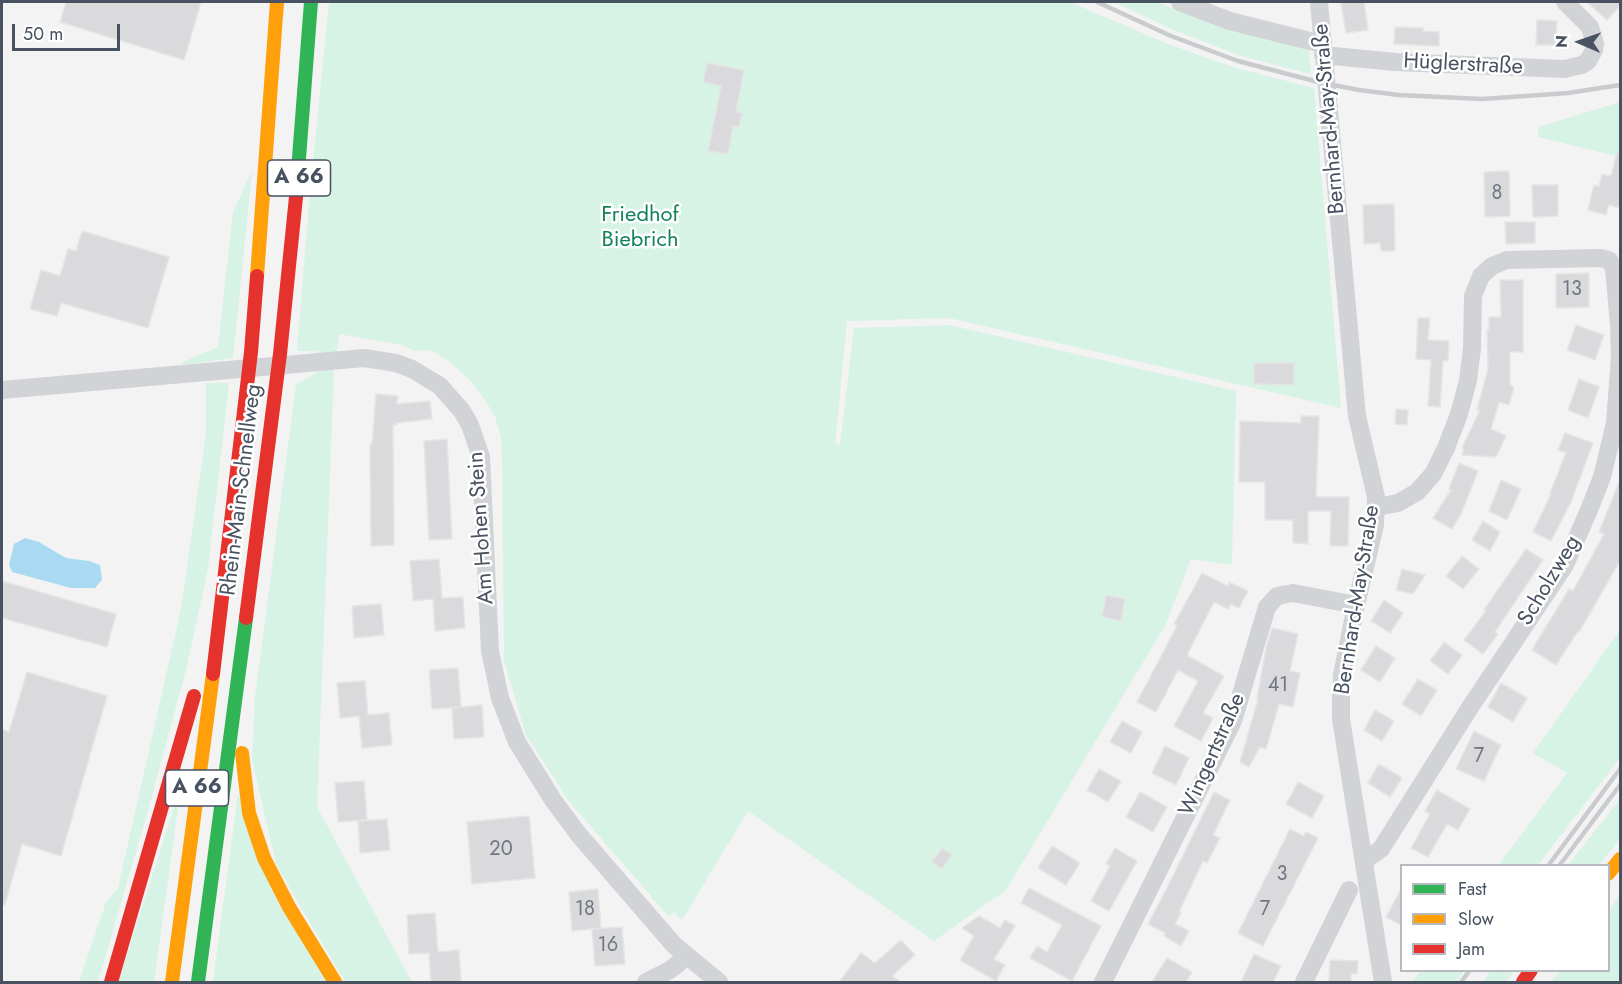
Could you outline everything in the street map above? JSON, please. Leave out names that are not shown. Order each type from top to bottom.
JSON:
[{"type":"main road","name":"Rhein-Main-Schnellweg","points":[[172,982],[223,594],[251,352],[266,177],[277,2]]},
{"type":"main road","name":"Rhein-Main-Schnellweg","points":[[198,982],[280,354],[298,181],[311,2]]},
{"type":"main road","points":[[111,982],[223,594]]},
{"type":"main road","points":[[245,630],[242,756],[249,813],[256,837],[274,879],[335,982]]},
{"type":"main road","points":[[1610,872],[1620,859]]},
{"type":"street","name":"Hüglerstraße","points":[[1180,2],[1323,53],[1395,62],[1551,70],[1582,65],[1588,61],[1594,50],[1594,37],[1590,27],[1565,2]]},
{"type":"street","name":"Bernhard-May-Straße","points":[[1319,2],[1357,416],[1370,463],[1377,507],[1342,675],[1341,719],[1383,982]]},
{"type":"street","name":"Scholzweg","points":[[1364,861],[1381,849],[1469,709],[1564,565],[1589,510],[1602,477],[1615,423],[1620,358],[1619,325],[1614,268],[1609,260],[1600,258],[1507,260],[1492,266],[1481,276],[1473,296],[1472,348],[1468,381],[1446,448],[1433,474],[1417,492],[1398,503],[1377,507]]},
{"type":"street","name":"Am Hohen Stein","points":[[2,390],[364,358],[380,359],[412,369],[440,386],[462,411],[470,425],[481,457],[490,651],[500,698],[508,721],[529,764],[559,808],[652,919],[687,957],[719,982]]},
{"type":"street","name":"Wingertstraße","points":[[1103,982],[1233,721],[1267,607],[1277,596],[1285,593],[1356,605]]},
{"type":"street","points":[[1304,982],[1349,890]]},
{"type":"street","points":[[646,982],[670,970],[687,957]]},
{"type":"green space","name":"Friedhof Biebrich","points":[[329,2],[1070,2],[1168,44],[1236,68],[1314,88],[1341,408],[949,318],[847,321],[835,444],[840,445],[854,328],[949,325],[1236,391],[1232,565],[1191,559],[1166,624],[1006,890],[934,941],[748,811],[682,920],[674,912],[669,917],[568,800],[526,735],[504,661],[502,455],[501,437],[495,417],[473,383],[451,363],[431,350],[415,351],[402,345],[339,334],[334,370],[317,807],[412,982],[345,982],[276,864],[252,759],[255,697],[296,385],[316,373],[318,351],[297,351]]},
{"type":"green space","points":[[1114,2],[1156,2],[1202,19],[1305,47],[1309,50],[1311,74],[1241,56],[1174,30]]},
{"type":"green space","points":[[1620,102],[1620,157],[1538,137],[1538,127]]},
{"type":"green space","points":[[252,171],[233,358],[182,365],[183,362],[218,347],[233,212]]},
{"type":"green space","points":[[206,383],[229,383],[208,568],[187,666],[98,982],[79,982],[106,902],[118,888],[181,609],[206,434]]},
{"type":"green space","points":[[1620,630],[1620,758],[1539,864],[1500,864],[1567,773],[1533,753]]},
{"type":"green space","points":[[181,786],[154,982],[118,982]]},
{"type":"green space","points":[[238,794],[329,982],[213,982]]},
{"type":"green space","points":[[1620,799],[1620,839],[1600,864],[1569,864]]},
{"type":"green space","points":[[1620,895],[1620,982],[1551,982],[1559,972],[1610,972],[1610,909]]},
{"type":"green space","points":[[1420,972],[1463,972],[1456,982],[1412,982]]},
{"type":"green space","points":[[1489,972],[1513,972],[1506,982],[1483,982]]},
{"type":"water","points":[[25,538],[39,542],[66,558],[100,565],[102,580],[95,588],[71,588],[12,572],[9,565],[14,544]]},
{"type":"building","points":[[66,2],[201,2],[184,60],[60,22]]},
{"type":"building","points":[[1341,2],[1364,2],[1368,30],[1346,33]]},
{"type":"building","points":[[1587,2],[1620,2],[1620,6],[1607,20]]},
{"type":"building","points":[[1537,20],[1557,21],[1555,45],[1536,45]]},
{"type":"building","points":[[1395,27],[1424,28],[1423,31],[1439,32],[1439,46],[1394,44]]},
{"type":"building","points":[[707,63],[744,70],[736,112],[742,113],[739,127],[733,126],[728,154],[708,151],[721,86],[703,82]]},
{"type":"building","points":[[1617,153],[1620,154],[1620,208],[1609,205],[1606,215],[1588,210],[1594,185],[1599,187],[1602,174],[1611,176]]},
{"type":"building","points":[[1509,171],[1510,216],[1485,217],[1484,172]]},
{"type":"building","points":[[1532,185],[1558,185],[1558,216],[1533,217]]},
{"type":"building","points":[[1394,204],[1395,251],[1381,251],[1380,243],[1364,244],[1363,205]]},
{"type":"building","points":[[1505,222],[1535,222],[1535,243],[1506,244]]},
{"type":"building","points":[[82,231],[169,257],[148,328],[61,303],[57,316],[30,309],[41,270],[60,276],[68,249],[76,251]]},
{"type":"building","points":[[1589,273],[1589,307],[1556,308],[1556,274]]},
{"type":"building","points":[[1500,280],[1523,280],[1523,352],[1510,352],[1510,385],[1514,387],[1509,405],[1499,402],[1491,429],[1506,436],[1496,457],[1462,455],[1464,449],[1462,448],[1480,410],[1477,410],[1488,369],[1489,317],[1501,317]]},
{"type":"building","points":[[1418,318],[1430,318],[1428,340],[1449,341],[1448,361],[1443,360],[1440,407],[1428,406],[1431,360],[1416,359]]},
{"type":"building","points":[[1576,325],[1604,335],[1595,360],[1567,350]]},
{"type":"building","points":[[1254,363],[1294,363],[1294,385],[1254,384]]},
{"type":"building","points":[[1579,379],[1599,387],[1588,418],[1568,410]]},
{"type":"building","points":[[376,394],[398,396],[397,404],[430,401],[432,419],[393,425],[394,545],[371,546],[370,444],[372,444]]},
{"type":"building","points":[[1396,409],[1408,410],[1407,425],[1395,424]]},
{"type":"building","points":[[1301,416],[1319,416],[1316,497],[1349,497],[1348,546],[1330,546],[1331,511],[1308,511],[1308,544],[1293,543],[1293,520],[1265,520],[1265,482],[1239,482],[1240,421],[1301,423]]},
{"type":"building","points":[[1565,433],[1593,443],[1571,502],[1551,541],[1533,532],[1551,494],[1566,453],[1558,450]]},
{"type":"building","points":[[447,439],[452,539],[429,540],[424,441]]},
{"type":"building","points":[[1459,463],[1478,471],[1461,514],[1452,529],[1433,518],[1451,490],[1449,489]]},
{"type":"building","points":[[1501,480],[1521,489],[1507,520],[1489,511]]},
{"type":"building","points":[[1620,480],[1620,561],[1579,632],[1556,665],[1532,650],[1569,589],[1573,591],[1604,534],[1599,532]]},
{"type":"building","points":[[1483,521],[1500,532],[1490,551],[1472,540]]},
{"type":"building","points":[[1526,549],[1543,560],[1495,632],[1498,634],[1483,654],[1464,640],[1486,611],[1484,610]]},
{"type":"building","points":[[1462,556],[1479,569],[1463,589],[1446,576]]},
{"type":"building","points":[[439,559],[442,598],[463,597],[465,628],[435,631],[433,599],[413,601],[410,561]]},
{"type":"building","points":[[1402,569],[1425,575],[1413,594],[1396,590]]},
{"type":"building","points":[[1202,573],[1228,586],[1229,582],[1248,591],[1239,608],[1231,604],[1228,609],[1214,602],[1188,653],[1188,656],[1224,676],[1203,713],[1213,718],[1201,741],[1174,726],[1198,681],[1178,670],[1156,712],[1137,702],[1177,626],[1174,624]]},
{"type":"building","points":[[2,581],[116,614],[107,647],[2,618]]},
{"type":"building","points":[[1106,595],[1125,599],[1121,621],[1102,617]]},
{"type":"building","points":[[1384,600],[1403,613],[1390,633],[1371,621]]},
{"type":"building","points":[[381,604],[384,635],[354,638],[352,606]]},
{"type":"building","points":[[1272,628],[1298,634],[1290,671],[1300,673],[1293,707],[1279,704],[1266,749],[1260,747],[1249,767],[1240,762],[1258,699],[1266,648]]},
{"type":"building","points":[[1444,642],[1462,655],[1448,674],[1430,661]]},
{"type":"building","points":[[1376,646],[1395,658],[1380,682],[1361,670]]},
{"type":"building","points":[[458,668],[461,707],[432,709],[429,670]]},
{"type":"building","points":[[27,672],[107,696],[61,856],[22,844],[5,905],[2,904],[2,729],[9,732]]},
{"type":"building","points":[[1418,679],[1437,690],[1421,716],[1402,704]]},
{"type":"building","points":[[365,681],[368,715],[389,713],[392,745],[362,748],[359,716],[340,718],[337,683]]},
{"type":"building","points":[[1501,683],[1527,698],[1513,722],[1488,707]]},
{"type":"building","points":[[482,705],[484,737],[454,739],[452,708]]},
{"type":"building","points":[[1375,710],[1394,721],[1382,741],[1364,730]]},
{"type":"building","points":[[1122,721],[1142,732],[1131,753],[1110,742]]},
{"type":"building","points":[[1474,731],[1501,745],[1484,781],[1456,769]]},
{"type":"building","points":[[1165,746],[1189,758],[1176,785],[1152,773]]},
{"type":"building","points":[[1379,764],[1402,778],[1390,797],[1368,783]]},
{"type":"building","points":[[1099,769],[1121,781],[1108,802],[1087,790]]},
{"type":"building","points":[[364,781],[367,820],[338,822],[335,783]]},
{"type":"building","points":[[1298,782],[1324,796],[1312,818],[1286,804]]},
{"type":"building","points":[[1437,790],[1470,809],[1458,830],[1447,824],[1428,857],[1411,848],[1430,814],[1425,811]]},
{"type":"building","points":[[1140,792],[1167,807],[1153,832],[1126,817]]},
{"type":"building","points":[[1214,792],[1230,800],[1213,835],[1220,838],[1207,863],[1203,861],[1179,912],[1181,913],[1175,924],[1189,931],[1181,946],[1164,936],[1165,933],[1148,924]]},
{"type":"building","points":[[529,816],[535,878],[472,884],[467,822]]},
{"type":"building","points":[[387,819],[390,850],[360,853],[358,821]]},
{"type":"building","points":[[1290,829],[1304,836],[1306,832],[1318,838],[1263,946],[1238,933]]},
{"type":"building","points":[[1052,846],[1080,863],[1066,885],[1038,868]]},
{"type":"building","points":[[942,848],[952,854],[942,869],[932,862]]},
{"type":"building","points":[[1115,848],[1137,861],[1109,911],[1091,901],[1110,866],[1106,864]]},
{"type":"building","points":[[1029,888],[1101,926],[1072,981],[1030,958],[1037,946],[1047,952],[1062,925],[1021,903]]},
{"type":"building","points":[[598,889],[601,928],[572,931],[569,892]]},
{"type":"building","points":[[1400,891],[1400,924],[1386,917]]},
{"type":"building","points":[[435,913],[438,952],[459,950],[461,982],[431,982],[429,953],[409,954],[407,915]]},
{"type":"building","points":[[979,916],[1000,928],[1005,920],[1015,926],[994,959],[1005,965],[996,981],[960,960],[974,936],[962,928]]},
{"type":"building","points":[[622,927],[625,964],[595,966],[592,929]]},
{"type":"building","points":[[901,940],[915,955],[892,976],[901,982],[839,982],[861,953],[875,963]]},
{"type":"building","points":[[1254,954],[1281,966],[1273,982],[1241,982]]},
{"type":"building","points":[[1167,958],[1192,972],[1186,982],[1152,982]]},
{"type":"building","points":[[1330,960],[1358,961],[1357,974],[1351,973],[1351,982],[1329,982]]},
{"type":"railway","points":[[1097,2],[1171,36],[1238,61],[1359,90],[1399,95],[1482,99],[1568,93],[1620,85]]},
{"type":"railway","points":[[1549,864],[1620,769]]},
{"type":"railway","points":[[1561,864],[1620,785]]},
{"type":"railway","points":[[1461,982],[1468,972]]},
{"type":"traffic: fast","points":[[296,197],[311,2]]},
{"type":"traffic: fast","points":[[198,982],[246,618]]},
{"type":"traffic: slow","points":[[257,276],[277,2]]},
{"type":"traffic: slow","points":[[172,982],[213,674]]},
{"type":"traffic: slow","points":[[242,753],[249,813],[264,858],[289,907],[335,982]]},
{"type":"traffic: slow","points":[[1610,872],[1620,859]]},
{"type":"traffic: jam","points":[[246,618],[280,354],[296,197]]},
{"type":"traffic: jam","points":[[213,674],[251,352],[257,276]]},
{"type":"traffic: jam","points":[[111,982],[194,696]]},
{"type":"traffic: jam","points":[[1523,982],[1530,972]]}]
